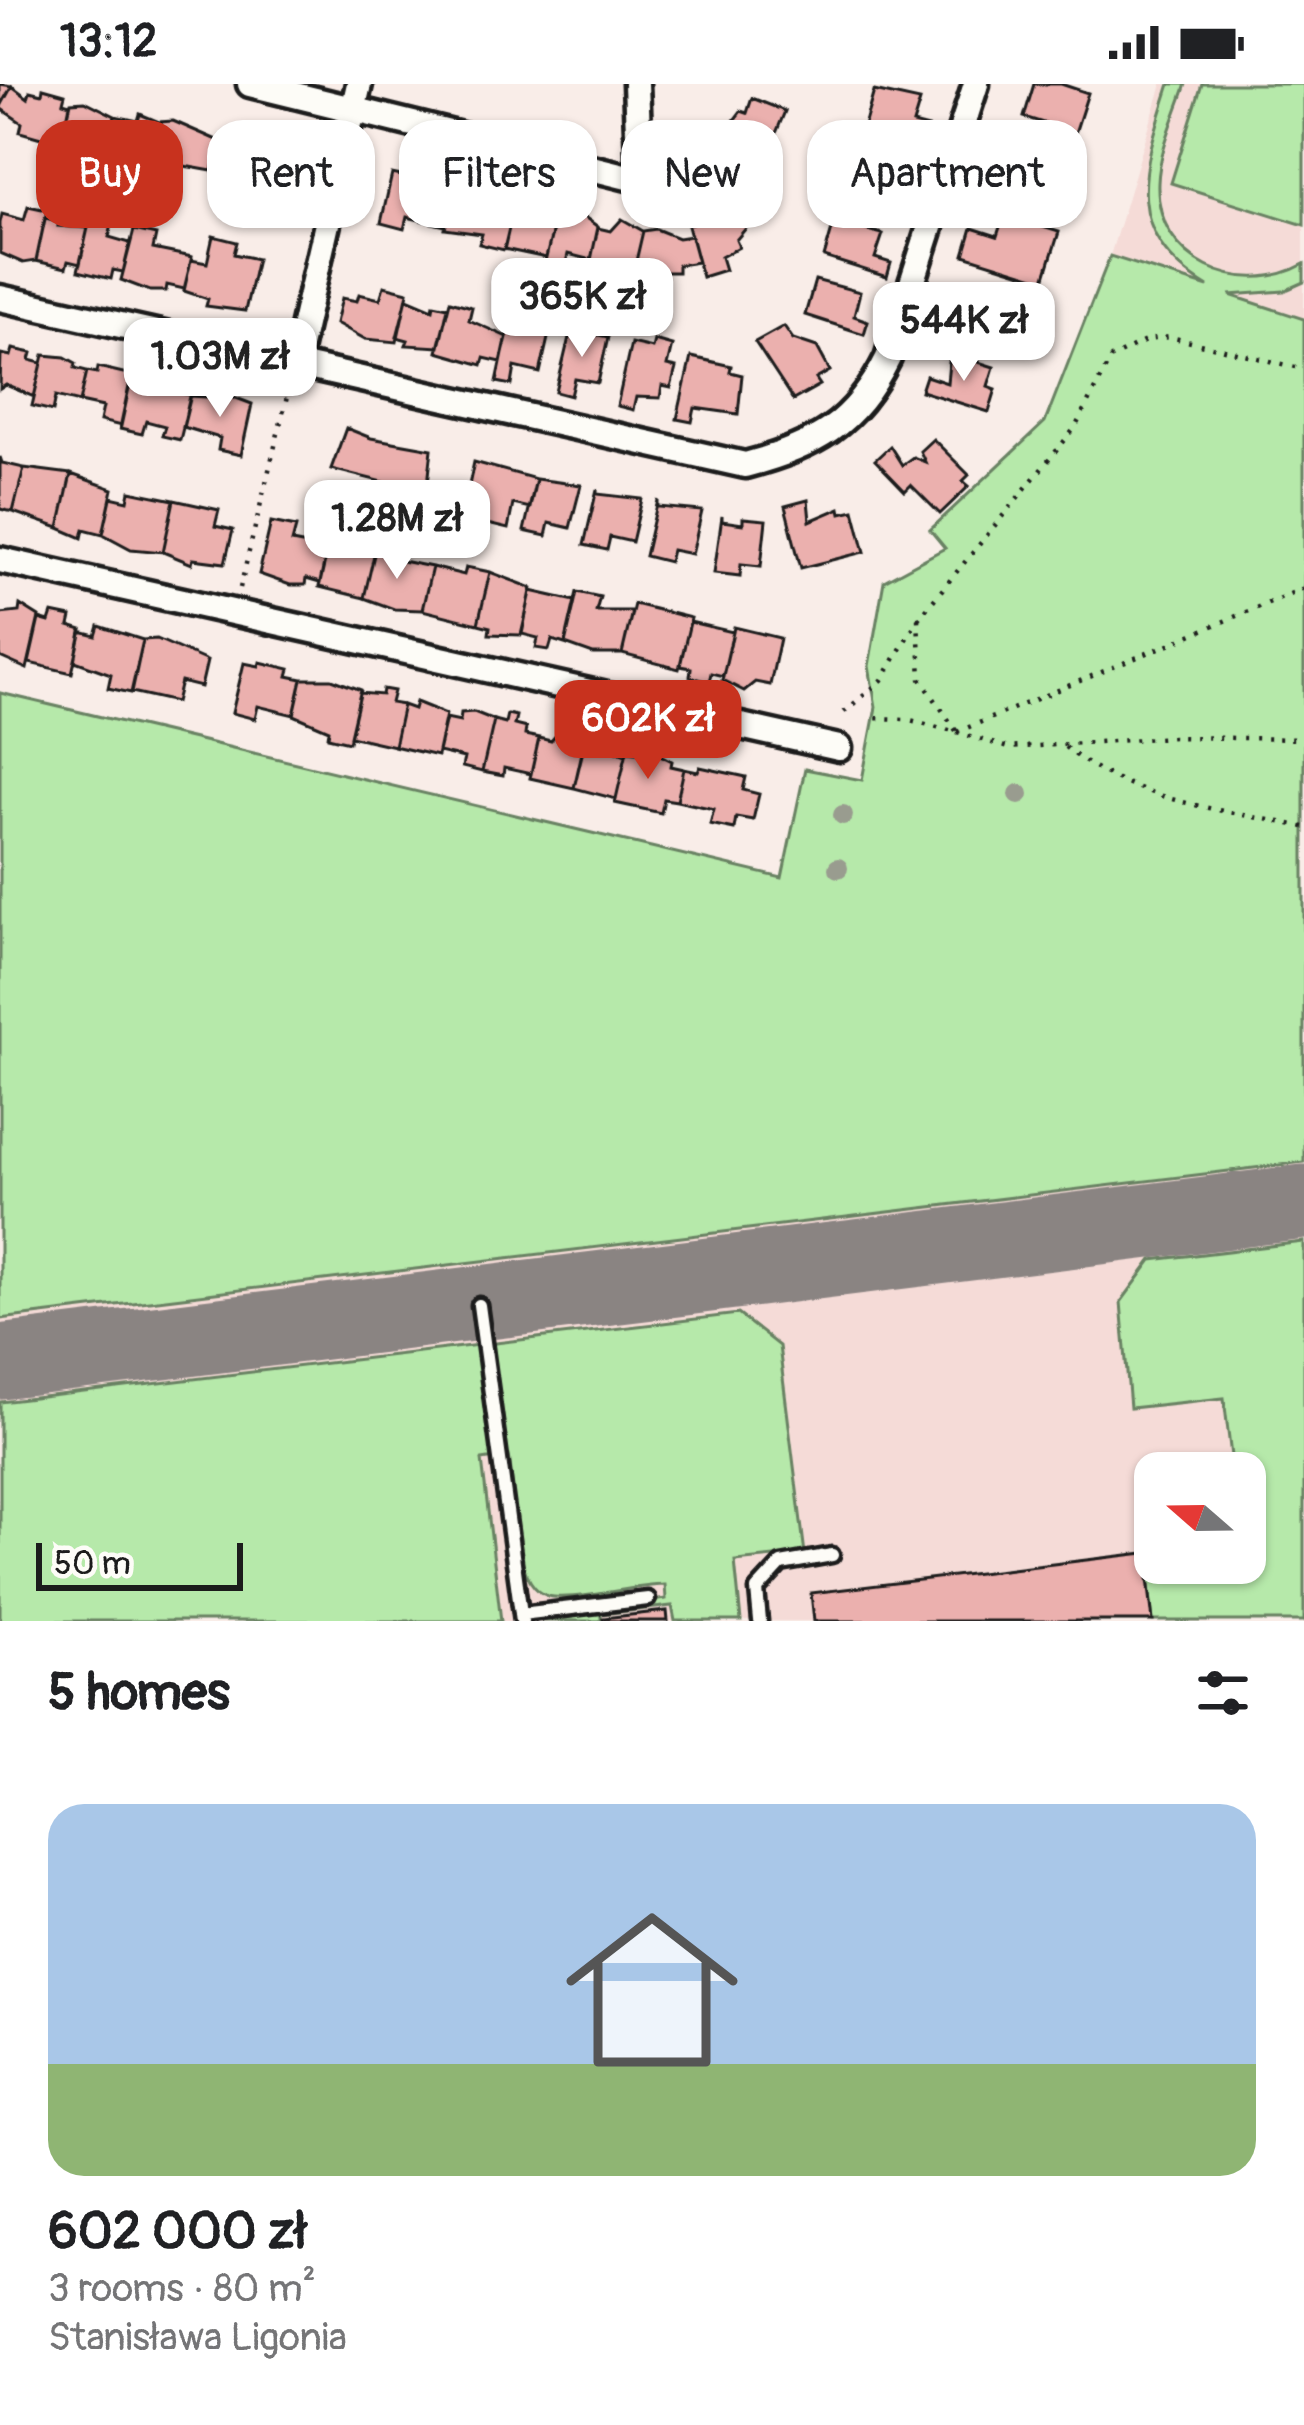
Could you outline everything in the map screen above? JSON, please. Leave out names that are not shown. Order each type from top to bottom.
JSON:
[{"type":"street","points":[[250,84],[640,180],[636,84]]},
{"type":"street","points":[[292,376],[359,84]]},
{"type":"street","points":[[0,298],[292,376],[745,465],[806,449],[868,398],[888,358],[976,84]]},
{"type":"street","points":[[0,560],[839,748]]},
{"type":"lane","points":[[478,1306],[521,1618],[648,1599]]},
{"type":"lane","points":[[760,1621],[757,1590],[781,1564],[832,1555]]},
{"type":"path","points":[[844,712],[870,695],[918,619],[1075,428],[1111,358],[1148,340],[1170,337],[1304,369]]},
{"type":"path","points":[[234,614],[292,376]]},
{"type":"path","points":[[957,732],[1304,588]]},
{"type":"path","points":[[918,619],[921,679],[957,732]]},
{"type":"path","points":[[871,718],[906,719],[1008,748],[1173,737],[1304,739]]},
{"type":"path","points":[[1065,747],[1100,775],[1134,790],[1304,827]]},
{"type":"shaded area","points":[[1162,84],[1304,84],[1304,319],[1110,256]]},
{"type":"shaded area","points":[[0,693],[781,878],[805,769],[862,781],[872,737],[1304,837],[1304,1621],[0,1621]]},
{"type":"green space","points":[[1170,84],[1186,84],[1159,171],[1161,211],[1171,234],[1187,253],[1230,275],[1280,274],[1304,264],[1304,282],[1284,291],[1230,295],[1304,319],[1304,1162],[0,1319],[0,693],[782,878],[805,769],[862,780],[876,707],[869,666],[884,581],[945,548],[930,530],[1045,422],[1110,256],[1208,287],[1180,266],[1161,244],[1150,221],[1147,171]]},
{"type":"green space","points":[[1202,84],[1304,84],[1304,225],[1171,183]]},
{"type":"green space","points":[[1304,1242],[1304,1621],[1153,1621],[1149,1584],[1266,1584],[1266,1452],[1230,1452],[1224,1398],[1130,1408],[1121,1302],[1152,1260]]},
{"type":"green space","points":[[738,1314],[779,1346],[805,1554],[735,1561],[741,1621],[675,1621],[672,1606],[601,1614],[601,1621],[542,1621],[553,1615],[666,1599],[665,1585],[568,1597],[539,1591],[521,1560],[509,1456],[482,1460],[501,1621],[0,1621],[0,1402]]},
{"type":"building","points":[[0,84],[12,86],[0,106]]},
{"type":"building","points":[[1034,84],[1061,84],[1088,93],[1079,120],[1024,117]]},
{"type":"building","points":[[12,86],[28,98],[30,91],[42,94],[43,88],[65,94],[63,102],[70,104],[67,120],[36,120],[36,137],[20,132],[22,123],[0,108]]},
{"type":"building","points":[[874,91],[920,101],[914,120],[866,120]]},
{"type":"building","points":[[752,98],[785,111],[781,120],[734,120],[741,111],[747,113]]},
{"type":"building","points":[[85,101],[115,116],[114,120],[67,120],[71,102]]},
{"type":"building","points":[[183,125],[207,136],[207,170],[183,166]]},
{"type":"building","points":[[392,174],[399,176],[399,228],[381,223]]},
{"type":"building","points":[[28,206],[36,208],[36,228],[43,228],[36,261],[23,263],[0,253],[0,223],[2,214],[24,220]]},
{"type":"building","points":[[621,220],[621,228],[643,231],[633,274],[590,264],[598,228],[611,231]]},
{"type":"building","points":[[598,227],[591,260],[568,254],[565,267],[545,262],[553,228]]},
{"type":"building","points":[[43,228],[88,228],[80,264],[68,261],[66,268],[36,261]]},
{"type":"building","points":[[88,228],[111,228],[109,237],[130,243],[123,272],[113,270],[111,279],[78,271]]},
{"type":"building","points":[[509,228],[504,250],[479,244],[482,234],[445,229]]},
{"type":"building","points":[[509,228],[553,228],[546,258],[504,249]]},
{"type":"building","points":[[689,228],[746,228],[736,240],[739,247],[721,257],[725,270],[702,277]]},
{"type":"building","points":[[832,228],[858,228],[883,234],[875,258],[891,263],[887,277],[824,257]]},
{"type":"building","points":[[972,228],[997,236],[1000,228],[1059,232],[1044,280],[964,255]]},
{"type":"building","points":[[656,229],[678,238],[691,236],[698,262],[678,265],[678,272],[657,272],[654,288],[631,283],[643,231]]},
{"type":"building","points":[[134,230],[156,235],[153,249],[192,257],[184,289],[167,285],[166,291],[150,291],[121,280]]},
{"type":"building","points":[[213,236],[237,242],[234,254],[257,259],[245,311],[206,306],[208,299],[184,291],[191,260],[207,263]]},
{"type":"building","points":[[815,280],[860,292],[854,316],[868,321],[864,334],[805,315]]},
{"type":"building","points":[[977,284],[1022,298],[1019,308],[1027,311],[1016,343],[943,320],[949,303],[974,316]]},
{"type":"building","points":[[384,286],[408,292],[397,342],[365,339],[336,323],[342,298],[357,301],[359,294],[380,299]]},
{"type":"building","points":[[407,298],[433,309],[434,304],[448,307],[439,347],[406,345],[408,340],[397,337]]},
{"type":"building","points":[[450,301],[472,307],[469,320],[507,337],[501,362],[484,358],[482,365],[437,352]]},
{"type":"building","points":[[511,316],[551,325],[540,373],[515,367],[512,385],[497,382]]},
{"type":"building","points":[[784,326],[793,339],[817,347],[830,371],[816,379],[820,385],[793,400],[755,342]]},
{"type":"building","points":[[571,329],[608,337],[598,383],[575,379],[571,396],[556,392]]},
{"type":"building","points":[[654,340],[672,345],[667,366],[676,368],[671,388],[662,386],[660,398],[636,397],[633,410],[617,406],[631,343],[652,348]]},
{"type":"building","points":[[13,349],[32,353],[30,360],[42,363],[34,397],[6,385],[0,389],[1,354],[11,356]]},
{"type":"building","points":[[950,353],[994,367],[988,386],[996,389],[989,412],[921,391],[926,376],[947,383]]},
{"type":"building","points":[[44,355],[65,357],[76,363],[75,368],[87,371],[80,402],[56,396],[53,411],[32,406]]},
{"type":"building","points":[[691,357],[731,366],[730,372],[742,375],[738,414],[695,408],[692,422],[677,419]]},
{"type":"building","points":[[98,367],[132,375],[121,426],[100,421],[103,407],[80,402],[87,371],[97,373]]},
{"type":"building","points":[[131,377],[177,383],[175,392],[191,395],[180,440],[162,436],[165,426],[146,421],[142,434],[120,429]]},
{"type":"building","points":[[223,393],[252,404],[241,455],[218,450],[220,438],[183,427],[190,396],[222,398]]},
{"type":"building","points":[[346,428],[371,438],[432,449],[427,493],[331,469]]},
{"type":"building","points":[[933,439],[969,475],[963,481],[969,486],[940,514],[911,485],[905,491],[875,460],[890,446],[902,465],[913,457],[925,462],[920,451]]},
{"type":"building","points":[[0,457],[2,463],[24,468],[13,512],[0,509]]},
{"type":"building","points":[[474,462],[536,479],[530,508],[513,504],[508,529],[462,518]]},
{"type":"building","points":[[24,468],[71,474],[59,528],[13,512]]},
{"type":"building","points":[[71,474],[113,489],[103,534],[84,529],[82,538],[59,528]]},
{"type":"building","points":[[536,479],[581,485],[570,528],[549,523],[546,536],[524,531]]},
{"type":"building","points":[[597,489],[597,494],[642,499],[632,542],[610,537],[607,550],[584,545]]},
{"type":"building","points":[[130,491],[174,500],[163,552],[131,549],[103,534],[111,497],[128,501]]},
{"type":"building","points":[[174,500],[219,510],[215,526],[233,530],[225,563],[193,559],[192,564],[163,552]]},
{"type":"building","points":[[658,500],[658,507],[702,511],[692,554],[672,550],[669,562],[645,556]]},
{"type":"building","points":[[808,500],[810,521],[840,508],[841,513],[854,510],[865,552],[801,568],[785,506]]},
{"type":"building","points":[[722,516],[722,521],[743,524],[743,518],[766,520],[761,566],[741,564],[740,576],[714,573]]},
{"type":"building","points":[[271,522],[296,527],[292,542],[312,546],[314,537],[331,535],[320,583],[306,579],[305,585],[290,585],[259,574]]},
{"type":"building","points":[[329,541],[376,546],[364,598],[319,587]]},
{"type":"building","points":[[376,546],[399,552],[397,560],[432,567],[422,610],[394,609],[364,598]]},
{"type":"building","points":[[432,567],[464,575],[466,567],[490,572],[478,624],[422,610]]},
{"type":"building","points":[[490,572],[532,588],[521,635],[489,634],[490,627],[478,624]]},
{"type":"building","points":[[531,591],[575,601],[565,644],[552,640],[549,650],[536,648],[538,638],[522,634]]},
{"type":"building","points":[[577,592],[600,597],[596,611],[632,611],[622,654],[593,654],[565,644]]},
{"type":"building","points":[[634,604],[691,618],[679,669],[622,654]]},
{"type":"building","points":[[20,605],[39,617],[27,669],[0,657],[0,614],[19,612]]},
{"type":"building","points":[[52,613],[71,617],[69,626],[82,630],[72,673],[29,663],[39,619],[49,622]]},
{"type":"building","points":[[690,622],[733,632],[723,676],[711,673],[709,682],[690,677],[691,668],[680,666]]},
{"type":"building","points":[[99,626],[143,640],[131,693],[108,688],[111,674],[75,661],[81,632],[96,636]]},
{"type":"building","points":[[734,627],[780,638],[770,685],[755,682],[744,691],[722,680]]},
{"type":"building","points":[[157,639],[207,661],[201,687],[181,682],[176,702],[132,692],[143,640]]},
{"type":"building","points":[[260,662],[290,669],[288,676],[302,679],[294,715],[258,706],[255,719],[232,713],[244,663],[259,666]]},
{"type":"building","points":[[302,679],[332,679],[361,690],[349,742],[328,737],[329,730],[294,715]]},
{"type":"building","points":[[383,689],[394,691],[391,703],[403,705],[394,746],[350,736],[360,693],[382,695]]},
{"type":"building","points":[[416,702],[446,714],[437,756],[394,746],[403,705],[414,709]]},
{"type":"building","points":[[474,712],[494,720],[482,772],[462,767],[464,758],[438,752],[446,718],[460,721],[461,713]]},
{"type":"building","points":[[507,714],[516,716],[514,725],[526,728],[525,735],[539,738],[531,774],[504,768],[503,776],[482,772],[494,720],[505,723]]},
{"type":"building","points":[[561,729],[574,731],[571,743],[584,746],[574,788],[530,778],[539,738],[551,741]]},
{"type":"building","points":[[595,743],[626,755],[616,799],[574,788],[583,748],[594,750]]},
{"type":"building","points":[[627,751],[658,754],[672,761],[671,766],[684,769],[677,801],[664,799],[661,813],[615,803]]},
{"type":"building","points":[[700,767],[746,777],[743,790],[759,794],[753,820],[736,817],[734,829],[710,824],[714,809],[677,801],[684,769],[698,772]]},
{"type":"building","points":[[1134,1554],[1134,1584],[1149,1584],[1153,1621],[814,1621],[811,1593]]},
{"type":"building","points":[[667,1611],[668,1621],[603,1618]]},
{"type":"taxiway","points":[[0,1362],[1304,1202]]}]
